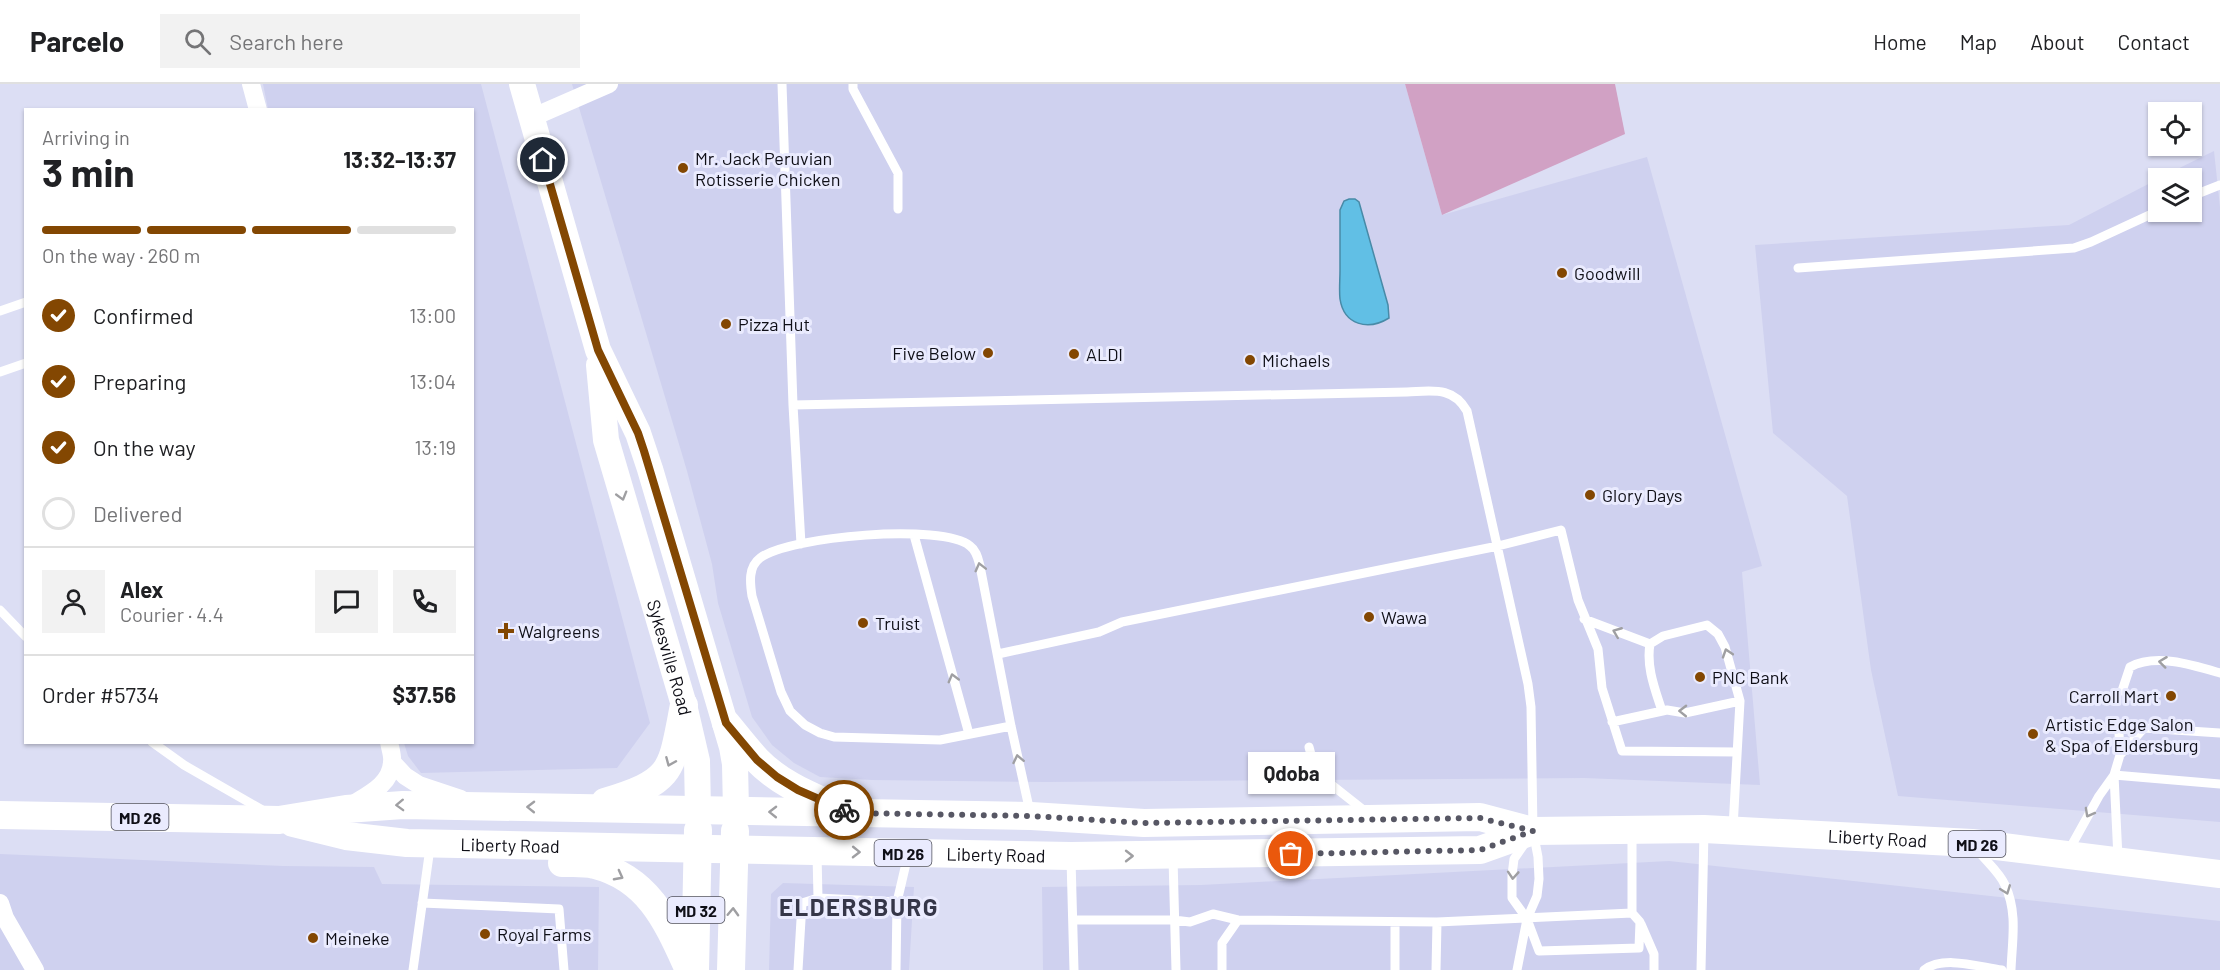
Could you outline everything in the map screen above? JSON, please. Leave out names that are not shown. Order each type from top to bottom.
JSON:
[{"type":"main road","name":"Sykesville Road","points":[[522,84],[598,350],[638,433],[726,723],[735,764],[736,811],[731,970]]},
{"type":"main road","name":"Sykesville Road","points":[[598,350],[606,440],[684,705],[697,761],[695,970]]},
{"type":"main road","points":[[582,808],[632,794],[664,775],[674,754],[684,705]]},
{"type":"main road","points":[[726,723],[757,760],[777,777],[798,790],[851,813]]},
{"type":"main road","name":"Liberty Road","points":[[0,816],[279,820],[346,809],[403,805],[1031,816],[1144,823],[1480,818],[1533,831],[1704,829],[1972,843],[2220,874]]},
{"type":"main road","name":"Liberty Road","points":[[279,820],[346,836],[431,843],[1071,856],[1480,850],[1533,831]]},
{"type":"main road","points":[[482,845],[524,860],[594,865],[617,873],[649,897],[666,919],[689,970]]},
{"type":"street","points":[[251,84],[257,108]]},
{"type":"street","points":[[531,118],[609,84]]},
{"type":"street","points":[[346,809],[377,790],[387,777],[392,762],[389,744]]},
{"type":"street","points":[[392,762],[405,776],[419,785],[479,806]]},
{"type":"street","points":[[0,903],[5,918],[35,970]]},
{"type":"lane","points":[[782,84],[793,405],[801,544]]},
{"type":"lane","points":[[853,84],[853,89],[898,173],[898,209]]},
{"type":"lane","points":[[2202,192],[2220,185]]},
{"type":"lane","points":[[1798,268],[2074,248],[2091,243],[2148,216]]},
{"type":"lane","points":[[0,311],[24,303]]},
{"type":"lane","points":[[0,372],[24,364]]},
{"type":"lane","points":[[793,405],[1443,391],[1461,401],[1467,411],[1498,546],[1531,707],[1533,831],[1539,879],[1537,896],[1527,919],[1517,970]]},
{"type":"lane","points":[[998,654],[1099,632],[1122,622],[1498,546],[1561,530],[1584,619],[1598,649],[1602,688],[1622,751],[1737,752]]},
{"type":"lane","points":[[1011,726],[940,740],[834,737],[805,725],[790,711],[781,692],[752,596],[750,580],[752,569],[759,559],[770,553],[801,544],[879,533],[955,539],[970,545],[976,553],[1031,816]]},
{"type":"lane","points":[[914,534],[969,734]]},
{"type":"lane","points":[[0,610],[24,636]]},
{"type":"lane","points":[[1584,619],[1650,644]]},
{"type":"lane","points":[[1662,711],[1651,675],[1648,657],[1650,644],[1663,636],[1707,625],[1718,634],[1725,647],[1740,701],[1733,830]]},
{"type":"lane","points":[[2122,691],[2130,667],[2147,660],[2200,667],[2220,673]]},
{"type":"lane","points":[[1612,722],[1667,710],[1685,713],[1740,701]]},
{"type":"lane","points":[[2120,754],[2144,728],[2220,733]]},
{"type":"lane","points":[[2118,860],[2114,775],[2120,754],[2119,733]]},
{"type":"lane","points":[[155,744],[184,765],[279,820]]},
{"type":"lane","points":[[1309,747],[1314,766],[1323,778],[1375,819]]},
{"type":"lane","points":[[2114,775],[2220,784]]},
{"type":"lane","points":[[2068,854],[2099,796],[2114,775]]},
{"type":"lane","points":[[1701,970],[1704,829]]},
{"type":"lane","points":[[1632,830],[1632,913],[1640,922],[1654,954],[1654,970]]},
{"type":"lane","points":[[1533,831],[1514,859],[1512,898],[1527,919],[1539,951],[1639,948],[1640,922]]},
{"type":"lane","points":[[413,970],[431,843]]},
{"type":"lane","points":[[1972,843],[2005,884],[2015,926],[2011,970]]},
{"type":"lane","points":[[817,851],[818,898]]},
{"type":"lane","points":[[896,970],[897,902],[909,853]]},
{"type":"lane","points":[[1071,856],[1074,970]]},
{"type":"lane","points":[[1173,856],[1176,970]]},
{"type":"lane","points":[[798,970],[802,903],[818,898],[897,902]]},
{"type":"lane","points":[[422,903],[559,909],[564,970]]},
{"type":"lane","points":[[1073,920],[1190,922],[1213,914],[1238,920],[1437,922],[1632,913]]},
{"type":"lane","points":[[1222,970],[1222,943],[1238,920]]},
{"type":"lane","points":[[1395,922],[1395,970]]},
{"type":"lane","points":[[1436,970],[1437,922]]},
{"type":"lane","points":[[1924,970],[1931,964],[1944,962],[2002,970]]},
{"type":"shaded area","points":[[263,84],[481,84],[650,723],[617,768],[421,773],[408,756],[404,744],[474,744],[474,108],[268,108]]},
{"type":"shaded area","points":[[572,84],[1405,84],[1442,215],[1647,157],[1762,566],[1742,572],[1760,785],[1584,778],[1047,782],[872,780],[820,777],[794,763],[772,745],[752,717],[718,603],[712,564],[687,471]]},
{"type":"shaded area","points":[[1405,84],[1615,84],[1625,134],[1442,215]]},
{"type":"shaded area","points":[[2214,151],[2220,207],[2220,822],[1898,796],[1871,670],[1847,496],[1773,433],[1755,245],[2069,225],[2148,184],[2148,222],[2202,222],[2202,168],[2179,168]]},
{"type":"shaded area","points":[[0,854],[283,866],[374,867],[382,884],[599,887],[598,970],[0,970]]},
{"type":"shaded area","points":[[1669,861],[2220,921],[2220,970],[1043,970],[1042,887],[1201,885]]},
{"type":"shaded area","points":[[783,883],[914,887],[909,970],[769,970],[771,894]]},
{"type":"water","points":[[1349,199],[1359,202],[1388,305],[1389,318],[1373,324],[1365,325],[1352,320],[1342,308],[1340,299],[1340,210],[1344,201]]},
{"type":"way so far","points":[[844,810],[851,813],[1031,816],[1144,823],[1480,818],[1533,831],[1480,850],[1291,854]]},
{"type":"place","name":"Mr. Jack Peruvian Rotisserie Chicken","points":[[683,168]]},
{"type":"place","name":"Goodwill","points":[[1562,273]]},
{"type":"place","name":"Pizza Hut","points":[[726,324]]},
{"type":"place","name":"Five Below","points":[[988,353]]},
{"type":"place","name":"ALDI","points":[[1074,354]]},
{"type":"place","name":"Michaels","points":[[1250,360]]},
{"type":"place","name":"Glory Days","points":[[1590,495]]},
{"type":"place","name":"Wawa","points":[[1369,617]]},
{"type":"place","name":"Truist","points":[[863,623]]},
{"type":"place","name":"Walgreens","points":[[506,631]]},
{"type":"place","name":"PNC Bank","points":[[1700,677]]},
{"type":"place","name":"Carroll Mart","points":[[2171,696]]},
{"type":"place","name":"Artistic Edge Salon & Spa of Eldersburg","points":[[2033,734]]},
{"type":"place","name":"Qdoba","points":[[1291,854]]},
{"type":"place","name":"Royal Farms","points":[[485,934]]},
{"type":"place","name":"Meineke","points":[[313,938]]},
{"type":"district","name":"ELDERSBURG","points":[[859,906]]},
{"type":"route","points":[[543,160],[598,350],[638,433],[726,723],[757,760],[777,777],[798,790],[844,810]]}]
